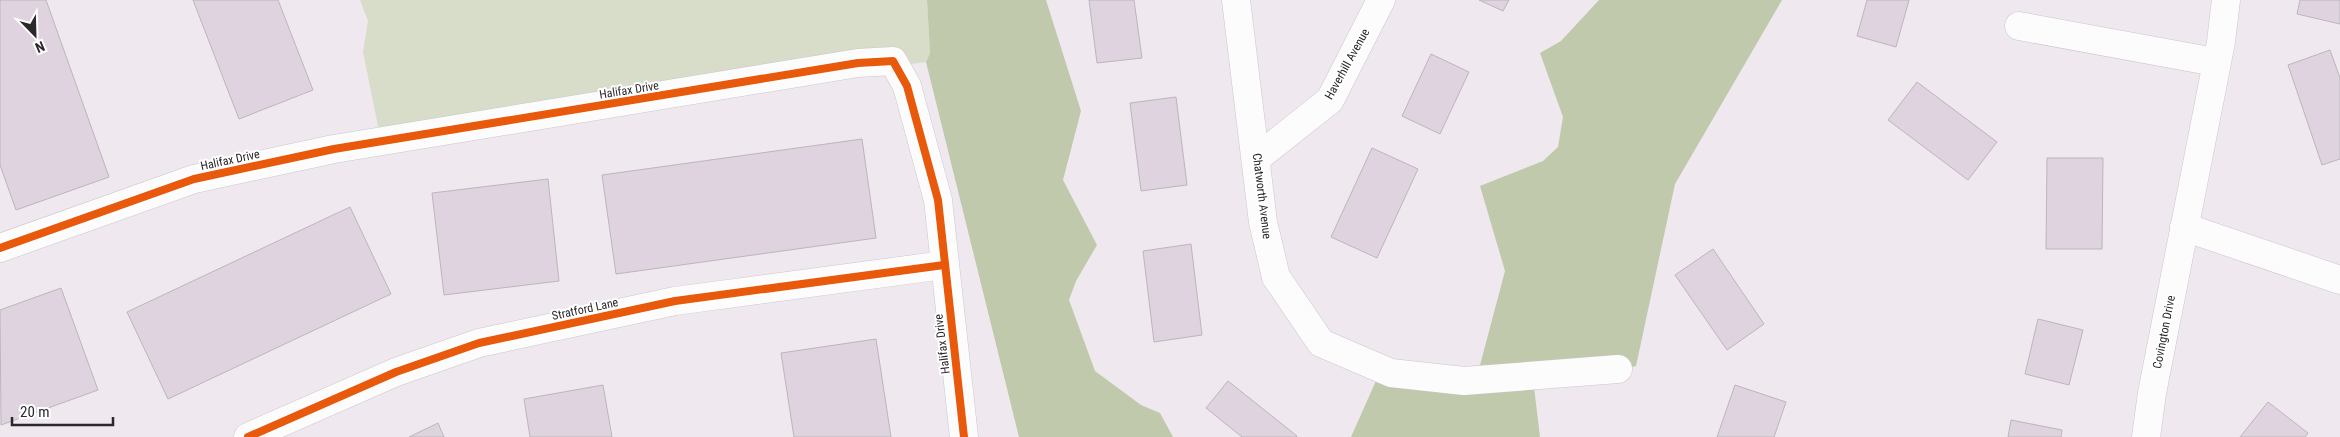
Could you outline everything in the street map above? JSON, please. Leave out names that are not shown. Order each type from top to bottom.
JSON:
[{"type":"street","name":"Chatworth Avenue","points":[[1236,0],[1257,158],[1263,222],[1276,277],[1321,343],[1391,374],[1464,381],[1618,369]]},
{"type":"street","name":"Haverhill Avenue","points":[[1257,158],[1330,100],[1382,0]]},
{"type":"street","name":"Covington Drive","points":[[2146,437],[2215,62],[2221,42],[2226,0]]},
{"type":"street","points":[[2019,26],[2215,62]]},
{"type":"street","name":"Halifax Drive","points":[[0,248],[194,179],[315,153],[849,65],[893,61],[907,86],[938,200],[964,437]]},
{"type":"street","points":[[2184,227],[2340,280]]},
{"type":"street","name":"Stratford Lane","points":[[248,437],[396,372],[479,343],[675,301],[944,265]]},
{"type":"green space","points":[[360,0],[927,0],[930,53],[926,62],[380,136],[363,52],[368,21]]},
{"type":"green space","points":[[927,0],[1046,0],[1081,111],[1063,180],[1097,245],[1076,281],[1069,300],[1095,371],[1141,405],[1160,413],[1173,437],[1019,437],[926,62],[930,53]]},
{"type":"green space","points":[[1599,0],[1782,0],[1675,184],[1636,366],[1534,387],[1540,437],[1351,437],[1379,374],[1475,384],[1505,271],[1480,186],[1543,161],[1558,147],[1563,117],[1540,53],[1561,41]]},
{"type":"building","points":[[0,0],[46,0],[109,177],[16,210],[0,165]]},
{"type":"building","points":[[193,0],[278,0],[313,90],[239,119]]},
{"type":"building","points":[[1089,0],[1134,0],[1142,58],[1097,63]]},
{"type":"building","points":[[1479,0],[1509,0],[1503,11]]},
{"type":"building","points":[[1867,0],[1909,0],[1896,47],[1857,36]]},
{"type":"building","points":[[2300,0],[2340,0],[2340,24],[2297,14]]},
{"type":"building","points":[[2330,50],[2340,78],[2340,159],[2322,165],[2288,65]]},
{"type":"building","points":[[1431,54],[1469,72],[1440,134],[1402,116]]},
{"type":"building","points":[[1917,82],[1997,142],[1968,180],[1888,120]]},
{"type":"building","points":[[1176,97],[1187,185],[1141,191],[1130,103]]},
{"type":"building","points":[[862,139],[876,238],[616,274],[602,175]]},
{"type":"building","points":[[1372,148],[1418,169],[1377,258],[1331,237]]},
{"type":"building","points":[[2047,158],[2103,158],[2102,249],[2046,249]]},
{"type":"building","points":[[548,179],[559,281],[444,295],[432,193]]},
{"type":"building","points":[[350,207],[391,294],[168,399],[127,312]]},
{"type":"building","points":[[1191,244],[1202,335],[1154,342],[1143,251]]},
{"type":"building","points":[[1713,249],[1764,324],[1727,350],[1675,275]]},
{"type":"building","points":[[61,288],[98,390],[1,425],[0,310]]},
{"type":"building","points":[[2038,319],[2083,330],[2069,385],[2025,374]]},
{"type":"building","points":[[876,339],[891,437],[794,437],[781,353]]},
{"type":"building","points":[[1228,381],[1297,436],[1242,437],[1206,408]]},
{"type":"building","points":[[603,385],[612,437],[530,437],[524,399]]},
{"type":"building","points":[[1735,385],[1786,402],[1774,437],[1717,437]]},
{"type":"building","points":[[2268,402],[2308,433],[2305,437],[2240,437]]},
{"type":"building","points":[[2011,420],[2062,430],[2061,437],[2008,437]]},
{"type":"building","points":[[438,423],[444,437],[409,437]]},
{"type":"cycle path","points":[[0,248],[194,179],[334,149],[858,63],[893,61],[907,86],[938,200],[964,437]]},
{"type":"cycle path","points":[[248,437],[396,372],[479,343],[675,301],[944,265]]}]
